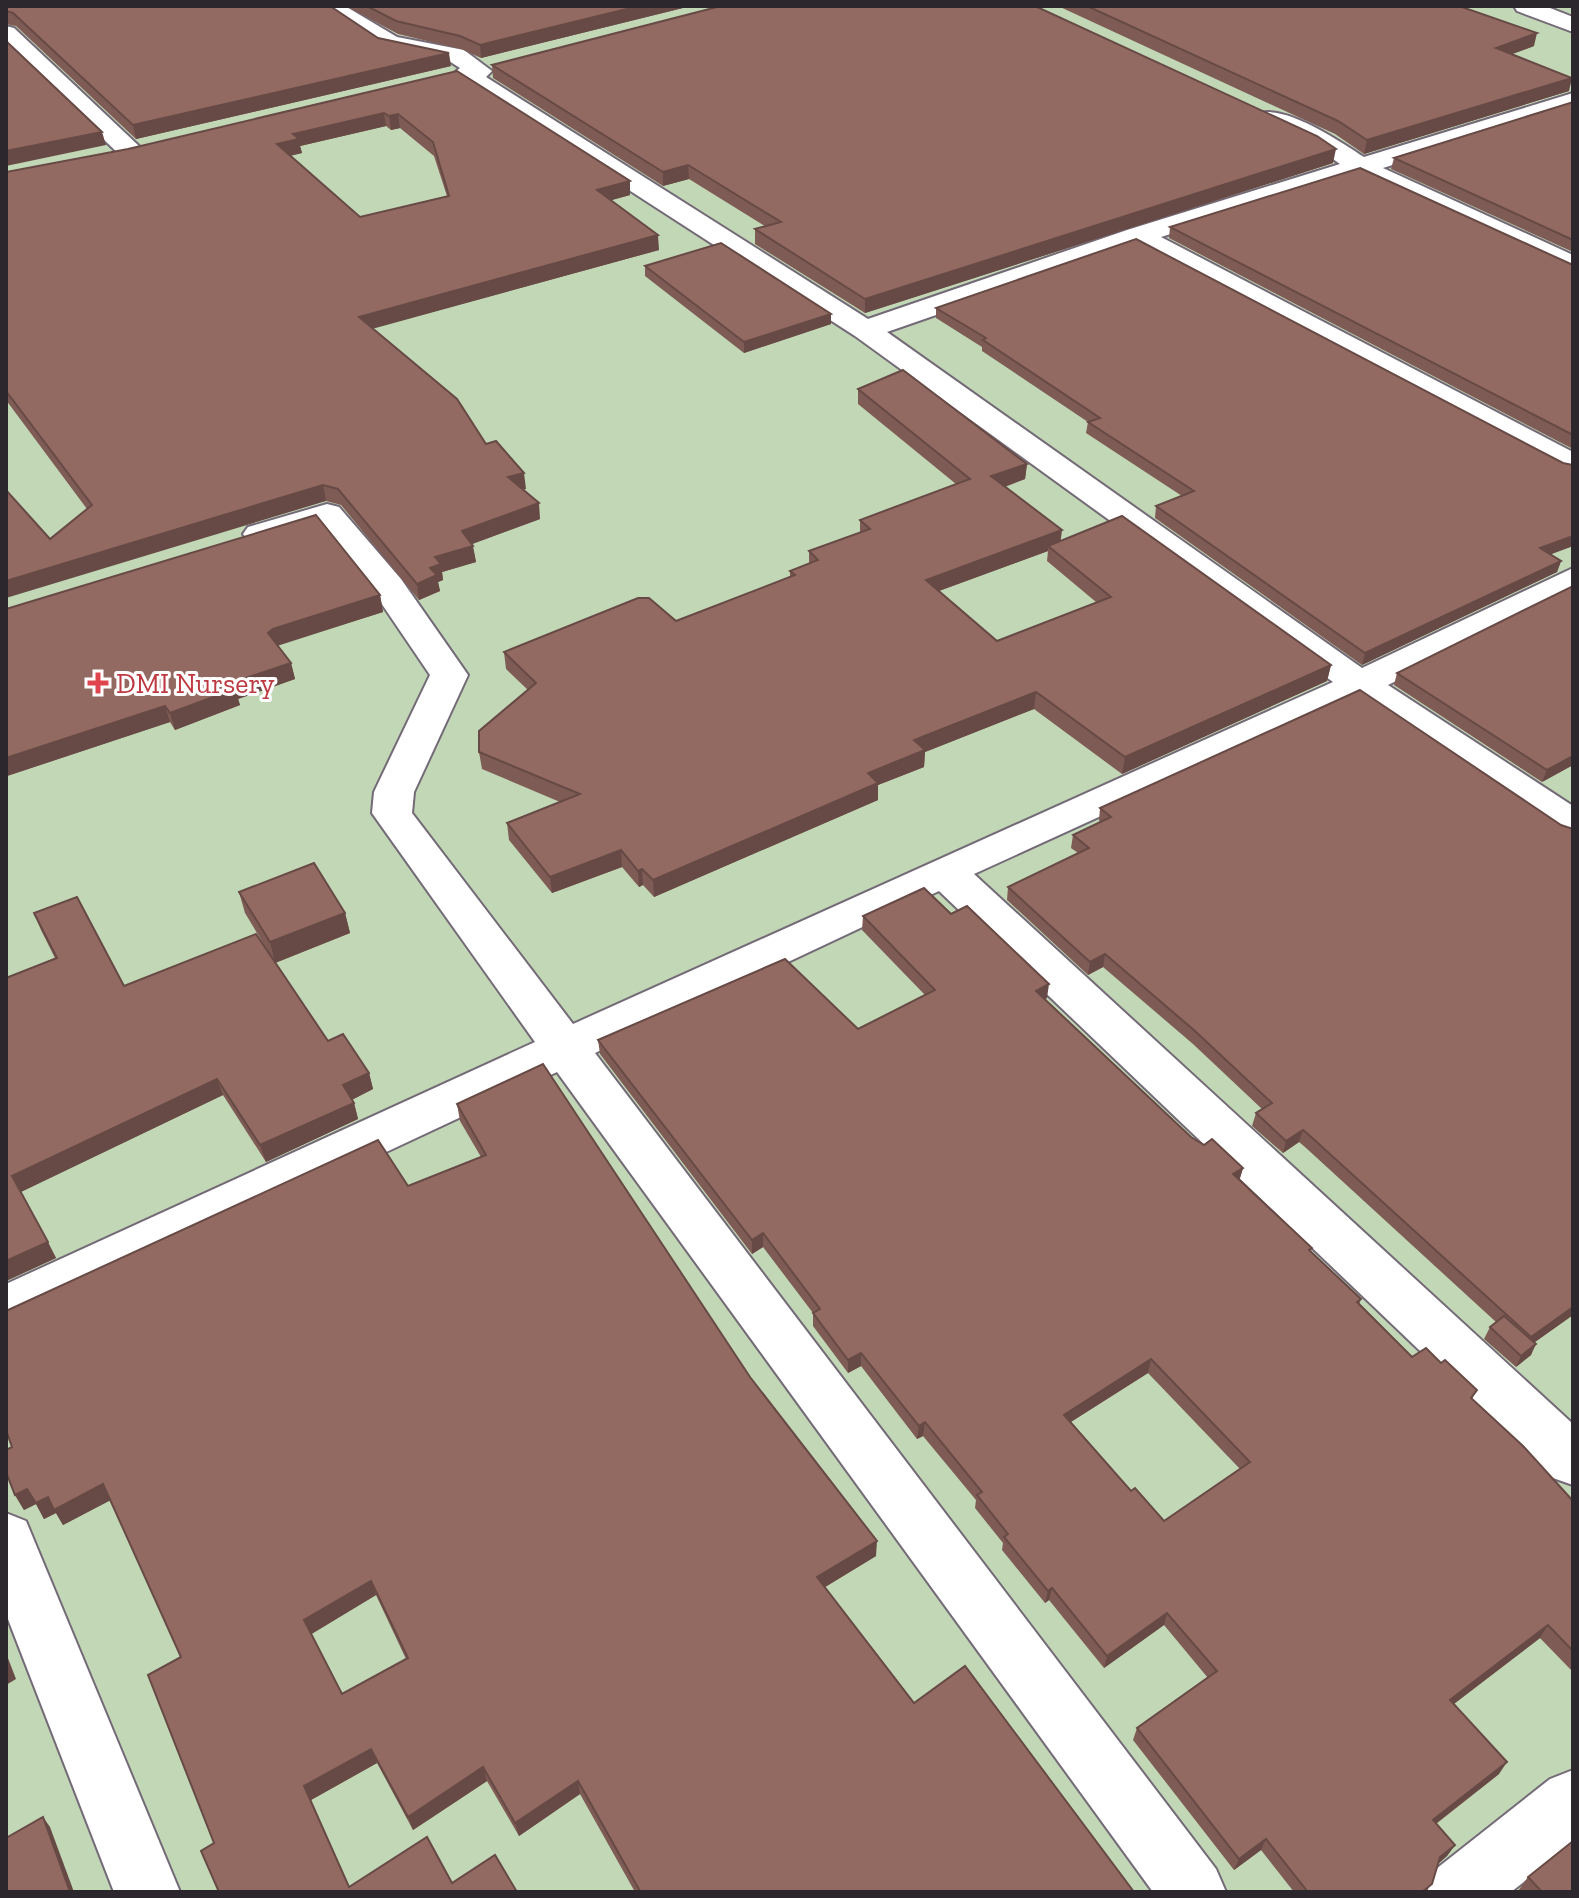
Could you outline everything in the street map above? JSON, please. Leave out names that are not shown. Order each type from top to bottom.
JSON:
[{"type":"street","points":[[329,6],[390,43],[456,55],[471,73],[865,330],[1360,684],[1573,825]]},
{"type":"street","points":[[1525,6],[1573,25]]},
{"type":"street","points":[[6,33],[131,152]]},
{"type":"street","points":[[865,330],[1137,236],[1573,100]]},
{"type":"street","points":[[1246,106],[1325,142],[1361,167],[1573,266]]},
{"type":"street","points":[[100,159],[162,145]]},
{"type":"street","points":[[1137,236],[1573,465]]},
{"type":"street","points":[[225,546],[327,514],[388,587],[449,675],[394,792],[392,813],[1193,1892]]},
{"type":"street","points":[[6,1308],[944,871],[1360,684],[1573,579]]},
{"type":"street","points":[[944,871],[1573,1460]]},
{"type":"street","points":[[6,1540],[147,1892]]},
{"type":"street","points":[[1459,1892],[1573,1802]]},
{"type":"green space","points":[[6,6],[1573,6],[1573,1892],[6,1892]]},
{"type":"building","points":[[6,6],[330,6],[378,38],[449,53],[133,125],[13,13],[6,11]]},
{"type":"building","points":[[367,6],[639,6],[480,45],[460,36],[396,21]]},
{"type":"building","points":[[721,6],[1035,6],[1317,136],[1336,149],[865,299],[755,229],[781,222],[688,165],[663,172],[492,65]]},
{"type":"building","points":[[1087,6],[1459,6],[1537,33],[1496,48],[1572,78],[1367,140],[1338,121]]},
{"type":"building","points":[[6,41],[102,132],[6,151]]},
{"type":"building","points":[[457,71],[630,181],[597,190],[658,235],[359,317],[457,399],[486,444],[496,441],[524,473],[508,477],[539,503],[462,531],[473,546],[435,557],[441,564],[430,568],[437,575],[417,584],[338,489],[323,485],[6,581],[6,490],[50,539],[92,505],[6,391],[6,172],[128,149]],"holes":[[[384,113],[389,116],[398,114],[433,142],[449,196],[360,217],[277,144],[299,139],[293,134]]]},
{"type":"building","points":[[1573,102],[1573,240],[1394,158]]},
{"type":"building","points":[[1360,168],[1573,265],[1573,435],[1170,227]]},
{"type":"building","points":[[1136,239],[1563,463],[1573,465],[1573,536],[1540,548],[1561,561],[1365,653],[1156,506],[1194,491],[1088,422],[1100,418],[983,340],[986,338],[936,308]]},
{"type":"building","points":[[721,243],[831,314],[744,342],[645,266]]},
{"type":"building","points":[[903,370],[1027,464],[991,476],[1062,530],[926,580],[997,641],[1111,597],[1048,546],[1122,516],[1331,665],[1125,757],[1036,692],[914,740],[925,750],[868,773],[878,783],[653,880],[642,869],[638,871],[621,850],[550,877],[507,823],[580,794],[479,752],[479,731],[536,683],[504,652],[638,598],[649,598],[676,621],[795,575],[790,571],[818,560],[809,551],[870,529],[860,520],[970,479],[858,389]]},
{"type":"building","name":"DMI Nursery","points":[[316,515],[380,595],[273,629],[268,633],[291,663],[231,683],[235,689],[170,713],[165,706],[6,758],[6,609]]},
{"type":"building","points":[[1573,586],[1573,756],[1547,770],[1397,673]]},
{"type":"building","points":[[1360,690],[1561,825],[1573,829],[1573,1307],[1531,1337],[1303,1130],[1286,1141],[1256,1113],[1272,1103],[1195,1031],[1105,954],[1090,962],[1008,887],[1089,848],[1073,835],[1111,817],[1100,808]]},
{"type":"building","points":[[314,863],[345,913],[270,942],[239,892]]},
{"type":"building","points":[[924,888],[951,914],[967,906],[1049,984],[1036,991],[1191,1137],[1204,1145],[1212,1139],[1243,1168],[1233,1174],[1312,1248],[1309,1250],[1361,1299],[1357,1302],[1412,1357],[1426,1348],[1441,1363],[1445,1360],[1477,1390],[1471,1398],[1523,1446],[1573,1501],[1573,1651],[1548,1625],[1450,1700],[1507,1762],[1433,1820],[1455,1845],[1440,1857],[1432,1884],[1422,1892],[1308,1892],[1266,1839],[1239,1859],[1137,1728],[1217,1671],[1167,1613],[1107,1656],[1052,1588],[1048,1591],[1004,1537],[1008,1534],[977,1495],[982,1492],[925,1422],[919,1426],[861,1353],[848,1360],[813,1313],[820,1309],[763,1233],[752,1240],[598,1040],[785,959],[858,1029],[935,990],[863,916]],"holes":[[[1151,1359],[1250,1462],[1164,1521],[1135,1488],[1131,1491],[1064,1415]]]},
{"type":"building","points":[[77,897],[124,986],[256,934],[328,1041],[343,1034],[369,1073],[343,1085],[354,1103],[260,1145],[217,1079],[12,1176],[48,1242],[6,1261],[6,978],[57,958],[34,913]]},
{"type":"building","points":[[543,1064],[750,1377],[877,1541],[817,1577],[914,1703],[965,1666],[1134,1892],[639,1892],[578,1781],[515,1823],[483,1767],[408,1817],[371,1749],[304,1786],[349,1887],[427,1837],[452,1883],[495,1855],[517,1892],[219,1892],[201,1851],[214,1843],[148,1675],[181,1657],[103,1484],[54,1510],[48,1497],[36,1503],[27,1489],[15,1495],[6,1472],[6,1450],[12,1447],[6,1430],[6,1311],[378,1140],[408,1186],[486,1155],[457,1104]],"holes":[[[371,1581],[408,1658],[342,1694],[304,1620]]]},
{"type":"building","points":[[1504,1316],[1536,1344],[1521,1356],[1490,1327]]},
{"type":"building","points":[[43,1817],[70,1892],[6,1892],[6,1838]]},
{"type":"building","points":[[1573,1841],[1573,1892],[1542,1892],[1528,1877]]},
{"type":"place","name":"DMI Nursery","points":[[98,683]]}]
